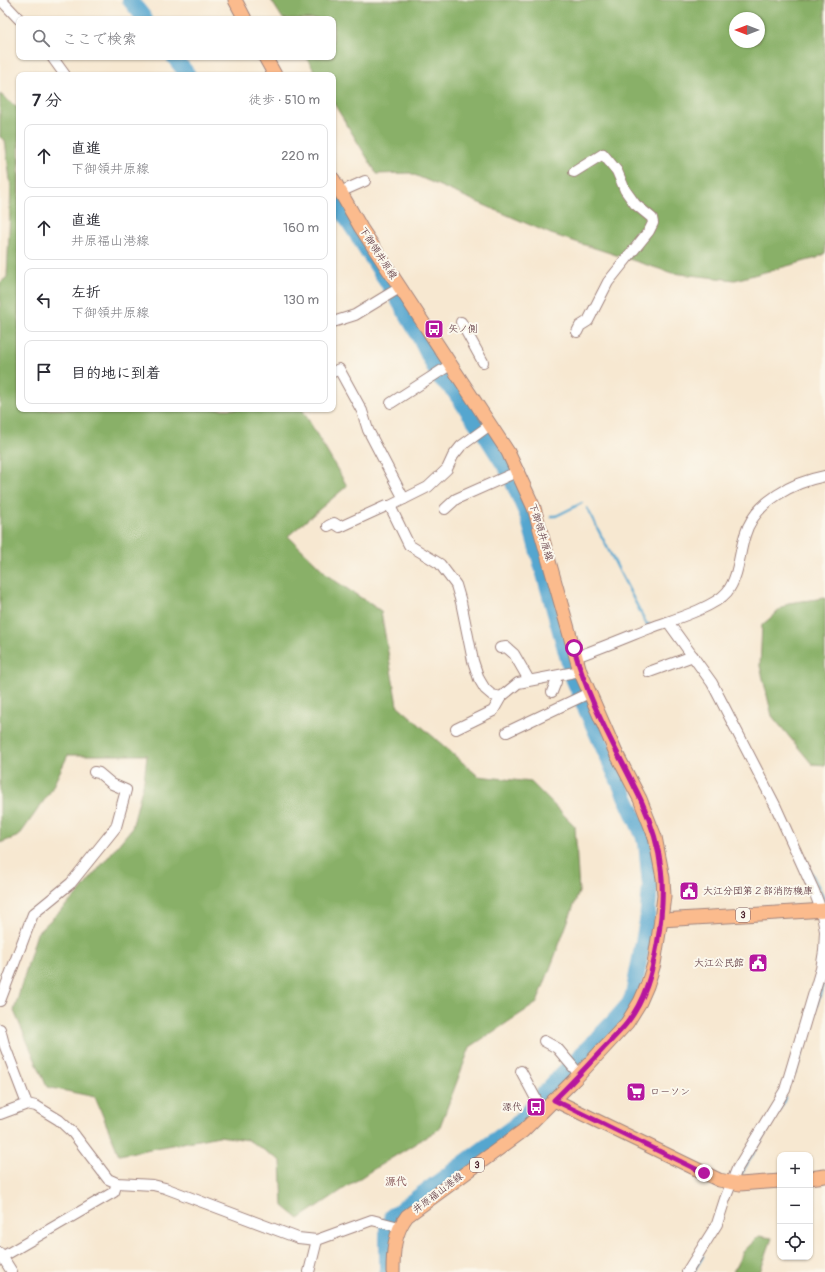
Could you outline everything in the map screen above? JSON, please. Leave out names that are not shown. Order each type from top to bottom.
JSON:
[{"type":"main road","points":[[234,0],[243,16]]},
{"type":"main road","points":[[267,60],[273,72]]},
{"type":"main road","name":"下御領井原線","points":[[336,185],[362,228],[490,425],[513,474],[536,514],[580,671],[616,753],[640,799],[655,837],[663,878],[664,896],[661,920]]},
{"type":"main road","name":"3","points":[[661,920],[823,910]]},
{"type":"main road","name":"井原福山港線","points":[[393,1272],[394,1247],[399,1227],[407,1216],[511,1140],[539,1105],[554,1100],[574,1068],[627,1023],[640,1002],[647,986],[654,964],[661,920]]},
{"type":"main road","points":[[554,1100],[704,1173],[731,1183],[748,1184],[777,1181]]},
{"type":"main road","points":[[813,1178],[825,1176]]},
{"type":"street","points":[[1,0],[16,16]]},
{"type":"street","points":[[54,60],[64,72]]},
{"type":"street","points":[[574,172],[603,154],[617,171],[625,190],[635,204],[652,218],[653,223],[649,231],[608,282],[588,321],[580,326],[577,332]]},
{"type":"street","points":[[340,192],[365,181]]},
{"type":"street","points":[[336,321],[356,315],[401,287]]},
{"type":"street","points":[[461,322],[483,362]]},
{"type":"street","points":[[391,403],[450,365]]},
{"type":"street","points":[[336,370],[339,369],[362,411],[368,430],[404,499]]},
{"type":"street","points":[[328,526],[334,524],[340,527],[386,506],[390,506],[428,487],[447,469],[453,456],[461,446],[490,425]]},
{"type":"street","points":[[445,508],[456,499],[513,474]]},
{"type":"street","points":[[576,657],[668,622],[712,603],[727,592],[734,579],[745,534],[755,515],[764,505],[791,487],[825,476]]},
{"type":"street","points":[[390,506],[409,546],[440,564],[449,573],[456,585],[461,602],[467,639],[479,679],[492,695],[501,697]]},
{"type":"street","points":[[668,622],[712,683],[747,749],[788,833],[823,910],[825,931],[821,969],[792,1070],[779,1103],[731,1183],[717,1224],[687,1272]]},
{"type":"street","points":[[500,648],[509,648],[529,680]]},
{"type":"street","points":[[649,672],[693,656]]},
{"type":"street","points":[[456,729],[493,711],[501,697],[518,683],[580,671]]},
{"type":"street","points":[[552,692],[556,682],[555,676]]},
{"type":"street","points":[[507,732],[589,693]]},
{"type":"street","points":[[0,1001],[33,914],[71,883],[118,824],[126,790],[112,784],[99,773],[94,772]]},
{"type":"street","points":[[0,1029],[4,1044],[27,1104]]},
{"type":"street","points":[[544,1041],[558,1048],[574,1068]]},
{"type":"street","points":[[521,1071],[539,1105]]},
{"type":"street","points":[[0,1114],[27,1104],[36,1106],[59,1120],[73,1133],[108,1179],[118,1182],[153,1185],[166,1188],[298,1238],[317,1240],[372,1220],[399,1227]]},
{"type":"street","points":[[12,1272],[1,1255],[114,1192],[118,1182]]},
{"type":"street","points":[[309,1272],[317,1240]]},
{"type":"green space","points":[[271,0],[825,0],[825,253],[817,258],[735,280],[672,273],[551,234],[410,173],[377,174],[336,107],[336,72],[315,72],[308,60],[336,60],[336,16],[281,16]]},
{"type":"green space","points":[[0,94],[16,107],[16,412],[304,412],[347,486],[288,536],[331,578],[381,611],[397,705],[478,776],[531,782],[575,826],[579,892],[537,1003],[470,1047],[439,1129],[369,1172],[299,1219],[283,1206],[281,1161],[248,1140],[219,1136],[119,1155],[95,1097],[47,1087],[14,1011],[37,933],[77,895],[132,828],[144,780],[147,755],[68,755],[50,792],[19,836],[0,843],[0,283],[7,277],[11,188],[5,140],[0,137]]},
{"type":"green space","points":[[825,598],[825,765],[812,764],[772,716],[760,666],[762,625],[788,603]]},
{"type":"green space","points":[[759,1236],[772,1238],[760,1272],[733,1272],[743,1252]]},
{"type":"waterway","points":[[130,0],[143,16]]},
{"type":"waterway","points":[[176,60],[186,72]]},
{"type":"waterway","points":[[336,202],[391,288]]},
{"type":"waterway","points":[[396,296],[418,334],[436,371]]},
{"type":"waterway","points":[[439,377],[454,391],[479,427]]},
{"type":"waterway","points":[[484,433],[508,471],[528,517],[571,670]]},
{"type":"waterway","points":[[551,516],[556,516],[582,503]]},
{"type":"waterway","points":[[587,508],[647,625],[649,624]]},
{"type":"waterway","points":[[573,678],[580,694]]},
{"type":"waterway","points":[[392,1216],[517,1124],[557,1079],[612,1023],[629,1004],[633,995],[647,921],[650,886],[646,842],[582,701]]},
{"type":"waterway","points":[[803,856],[825,900]]},
{"type":"waterway","points":[[795,1073],[821,991],[825,973]]},
{"type":"waterway","points":[[741,1174],[786,1098]]},
{"type":"waterway","points":[[387,1225],[387,1271]]},
{"type":"waterway","points":[[693,1272],[703,1256]]},
{"type":"place","name":"矢ノ側","points":[[434,329]]},
{"type":"place","name":"大江分団第２部消防機庫","points":[[689,891]]},
{"type":"place","name":"大江公民館","points":[[758,963]]},
{"type":"place","name":"ローソン","points":[[636,1092]]},
{"type":"place","name":"源代","points":[[536,1107]]},
{"type":"district","name":"源代","points":[[396,1181]]},
{"type":"route","points":[[574,648],[580,671],[589,693],[616,753],[640,799],[655,837],[662,869],[664,896],[654,964],[640,1002],[627,1023],[554,1100],[704,1173]]}]
